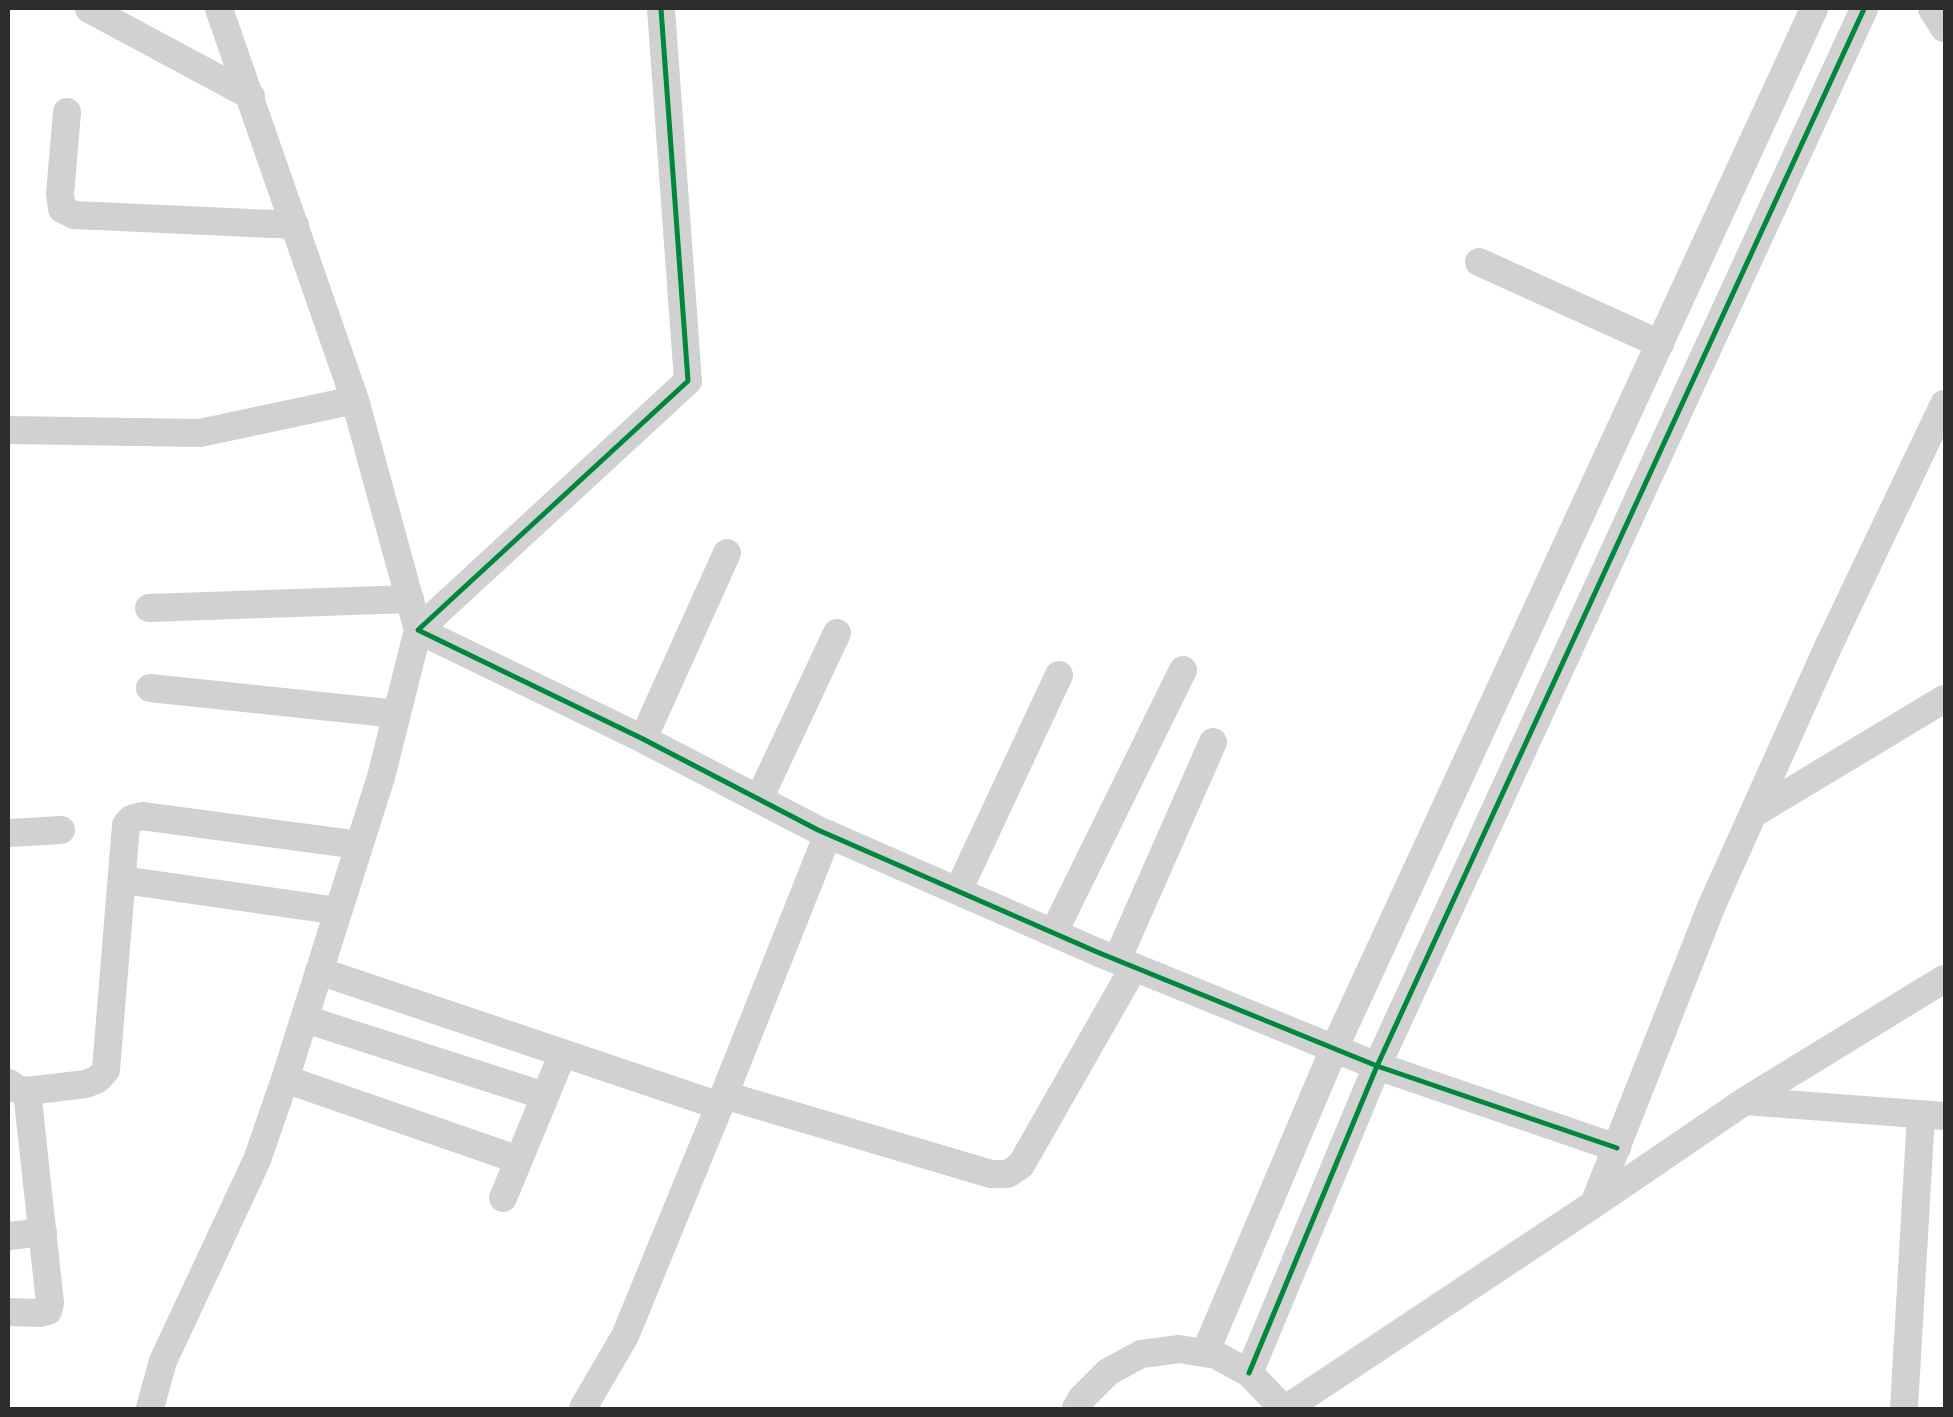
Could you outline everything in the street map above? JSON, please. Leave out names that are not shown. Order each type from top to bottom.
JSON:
[{"type":"street","points":[[89,9],[251,96]]},
{"type":"street","points":[[150,1408],[163,1361],[257,1160],[285,1079],[382,777],[418,630],[355,400],[251,96],[219,9]]},
{"type":"street","points":[[418,630],[688,381],[661,9]]},
{"type":"street","points":[[1205,1353],[1334,1049],[1814,9]]},
{"type":"street","points":[[1249,1373],[1377,1066],[1864,9]]},
{"type":"street","points":[[1932,9],[1944,28]]},
{"type":"street","points":[[68,112],[60,194],[62,209],[74,214],[295,225]]},
{"type":"street","points":[[1478,262],[1660,344]]},
{"type":"street","points":[[9,430],[200,434],[355,400]]},
{"type":"street","points":[[1594,1204],[1712,905],[1828,648],[1944,404]]},
{"type":"street","points":[[643,738],[727,553]]},
{"type":"street","points":[[149,608],[410,599]]},
{"type":"street","points":[[418,630],[643,738],[828,834],[958,891],[1125,963],[1377,1066],[1617,1148]]},
{"type":"street","points":[[759,799],[836,634]]},
{"type":"street","points":[[1054,932],[1183,670]]},
{"type":"street","points":[[958,891],[1059,674]]},
{"type":"street","points":[[150,688],[397,714]]},
{"type":"street","points":[[1754,814],[1944,699]]},
{"type":"street","points":[[319,971],[563,1053],[722,1101],[991,1174],[1008,1174],[1021,1165],[1125,963],[1213,742]]},
{"type":"street","points":[[9,1312],[48,1311],[50,1303],[43,1232],[18,1087],[86,1084],[98,1079],[106,1070],[123,880],[126,824],[131,819],[142,816],[359,845]]},
{"type":"street","points":[[9,833],[61,830]]},
{"type":"street","points":[[584,1408],[625,1336],[722,1101],[828,834]]},
{"type":"street","points":[[123,880],[338,911]]},
{"type":"street","points":[[1287,1408],[1745,1101],[1944,979]]},
{"type":"street","points":[[305,1019],[545,1096]]},
{"type":"street","points":[[504,1198],[563,1053]]},
{"type":"street","points":[[285,1079],[519,1160]]},
{"type":"street","points":[[1745,1101],[1933,1116],[1904,1408]]},
{"type":"street","points":[[9,1236],[43,1232]]},
{"type":"street","points":[[1076,1408],[1081,1398],[1108,1372],[1141,1354],[1179,1349],[1216,1355],[1249,1373],[1275,1400],[1279,1408]]},
{"type":"cycle path","points":[[661,9],[688,381],[418,630],[643,739],[818,830],[1097,952],[1377,1066],[1617,1148]]},
{"type":"cycle path","points":[[1249,1373],[1377,1066],[1864,9]]}]
